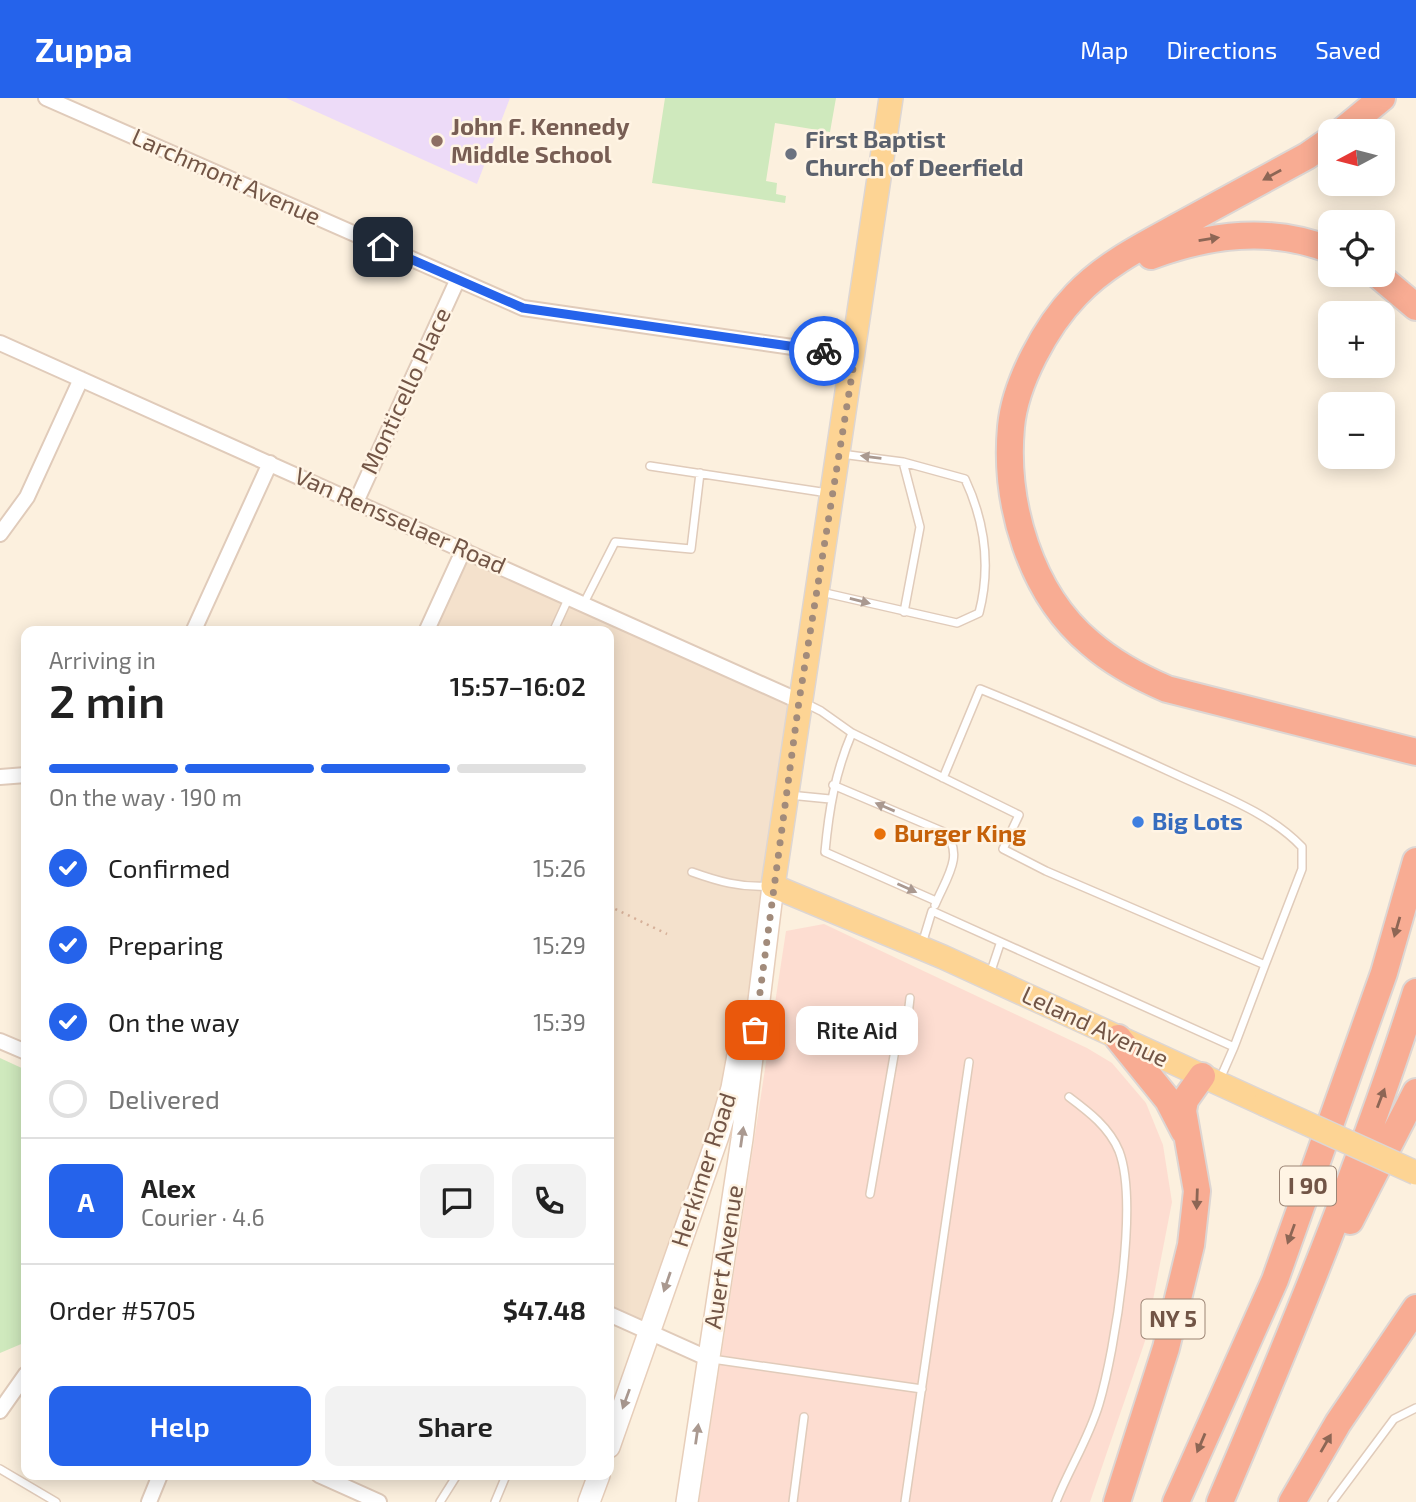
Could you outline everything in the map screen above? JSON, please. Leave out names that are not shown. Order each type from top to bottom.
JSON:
[{"type":"highway","points":[[1357,119],[1382,98]]},
{"type":"highway","points":[[1318,148],[1124,256],[1077,294],[1053,323],[1030,364],[1011,424],[1009,466],[1019,519],[1041,582],[1088,643],[1131,673],[1167,689],[1370,734],[1416,740]]},
{"type":"highway","points":[[1318,247],[1265,235],[1233,235],[1187,243],[1148,257],[1117,275],[1087,302],[1062,333],[1043,367],[1029,404],[1022,472],[1028,511],[1045,566],[1061,594],[1091,630],[1124,656],[1168,677],[1370,734],[1416,752]]},
{"type":"highway","points":[[1392,287],[1416,307]]},
{"type":"highway","name":"I 90","points":[[1176,1502],[1275,1280],[1384,973],[1416,861]]},
{"type":"highway","name":"I 90","points":[[1220,1502],[1278,1367],[1389,1077],[1416,992]]},
{"type":"highway","name":"NY 5","points":[[1117,1502],[1166,1348],[1191,1245],[1197,1191],[1185,1132],[1168,1100],[1118,1038]]},
{"type":"highway","points":[[1185,1132],[1185,1100],[1210,1079]]},
{"type":"highway","points":[[1278,1367],[1416,1092]]},
{"type":"highway","points":[[1292,1502],[1338,1423],[1416,1308]]},
{"type":"main road","name":"Herkimer Road","points":[[614,1433],[732,1088],[773,886],[799,701],[855,356],[891,98]]},
{"type":"main road","name":"Leland Avenue","points":[[773,886],[921,948],[1416,1173]]},
{"type":"main road","name":"Auert Avenue","points":[[687,1502],[742,1139],[773,886]]},
{"type":"main road","points":[[589,1502],[597,1480]]},
{"type":"street","name":"Larchmont Avenue","points":[[46,98],[523,308],[855,356]]},
{"type":"street","name":"Monticello Place","points":[[356,502],[457,281]]},
{"type":"street","name":"Van Rensselaer Road","points":[[0,343],[799,701]]},
{"type":"street","points":[[0,534],[27,497],[81,379]]},
{"type":"street","points":[[196,626],[270,463]]},
{"type":"street","points":[[429,626],[464,549]]},
{"type":"street","points":[[0,777],[21,775]]},
{"type":"street","points":[[0,1041],[21,1050]]},
{"type":"street","points":[[614,1316],[708,1358]]},
{"type":"street","points":[[0,1410],[21,1381]]},
{"type":"street","points":[[149,1502],[158,1480]]},
{"type":"street","points":[[330,1480],[379,1502]]},
{"type":"lane","points":[[817,592],[957,623],[979,613],[985,591],[983,529],[965,479],[903,462],[839,454]]},
{"type":"lane","points":[[903,462],[919,527],[904,612]]},
{"type":"lane","points":[[650,466],[832,494]]},
{"type":"lane","points":[[584,603],[615,542],[691,549],[701,473]]},
{"type":"lane","points":[[556,626],[569,596]]},
{"type":"lane","points":[[943,778],[980,689],[1064,723],[1216,793],[1288,832],[1302,848],[1302,869],[1234,1047],[1210,1079]]},
{"type":"lane","points":[[799,701],[821,711],[852,733],[1019,815],[1003,849],[1046,871],[1265,965]]},
{"type":"lane","points":[[852,733],[833,785],[825,852],[936,901]]},
{"type":"lane","points":[[833,785],[944,832],[954,842],[956,856],[932,911],[921,948]]},
{"type":"lane","points":[[786,794],[830,799]]},
{"type":"lane","points":[[692,872],[717,881],[751,887],[773,886]]},
{"type":"lane","points":[[932,911],[1000,944],[1234,1047]]},
{"type":"lane","points":[[988,978],[1000,944]]},
{"type":"lane","points":[[870,1194],[895,1050],[907,1024],[910,998]]},
{"type":"lane","points":[[905,1502],[969,1062]]},
{"type":"lane","points":[[1056,1502],[1098,1406],[1105,1380],[1114,1342],[1126,1221],[1125,1182],[1119,1151],[1100,1121],[1069,1097]]},
{"type":"lane","points":[[708,1358],[922,1389]]},
{"type":"lane","points":[[1332,1502],[1385,1429],[1394,1419],[1416,1408]]},
{"type":"lane","points":[[793,1502],[804,1417]]},
{"type":"lane","points":[[0,1469],[56,1502]]},
{"type":"lane","points":[[440,1502],[452,1480]]},
{"type":"lane","points":[[495,1502],[504,1480]]},
{"type":"path","points":[[614,908],[667,934]]},
{"type":"shaded area","name":"John F. Kennedy Middle School","points":[[286,98],[510,98],[477,184]]},
{"type":"shaded area","points":[[464,549],[799,701],[773,886],[732,1088],[650,1332],[614,1316],[614,626],[429,626]]},
{"type":"shaded area","points":[[824,924],[1087,1048],[1112,1063],[1146,1103],[1163,1145],[1172,1202],[1145,1341],[1090,1502],[699,1502],[786,931]]},
{"type":"green space","points":[[665,98],[836,98],[830,132],[775,123],[766,181],[777,183],[776,194],[786,196],[785,203],[652,183]]},
{"type":"green space","points":[[0,1058],[21,1068],[21,1344],[0,1353]]},
{"type":"way so far","points":[[755,1030],[799,701],[855,356],[824,351]]},
{"type":"place","name":"John F. Kennedy Middle School","points":[[437,141]]},
{"type":"place","name":"First Baptist Church of Deerfield","points":[[791,154]]},
{"type":"place","name":"Big Lots","points":[[1138,822]]},
{"type":"place","name":"Burger King","points":[[880,834]]},
{"type":"place","name":"Rite Aid","points":[[755,1030]]},
{"type":"route","points":[[383,247],[523,308],[824,351]]}]
